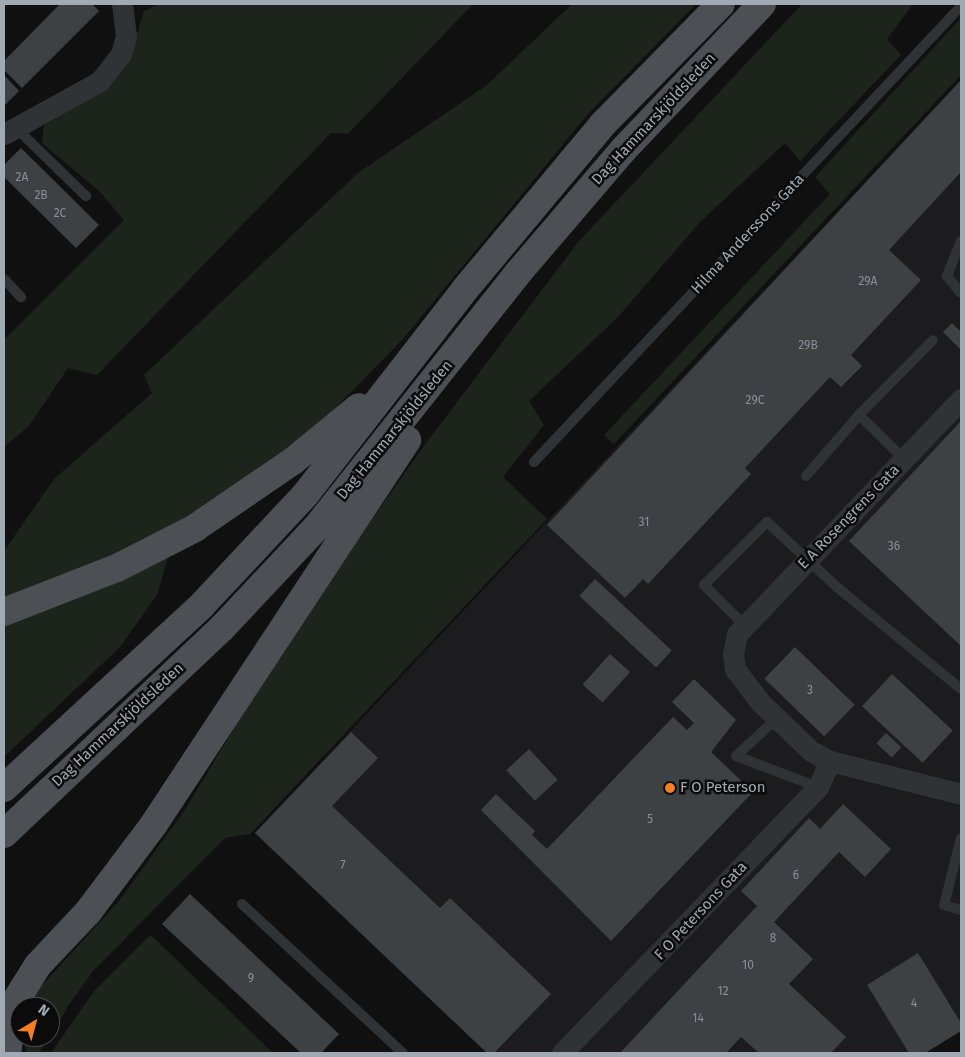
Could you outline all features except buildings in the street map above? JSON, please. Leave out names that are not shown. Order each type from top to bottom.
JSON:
[{"type":"main road","name":"Dag Hammarskjöldsleden","points":[[4,788],[202,605],[305,495],[397,375],[603,124],[720,4]]},
{"type":"main road","name":"Dag Hammarskjöldsleden","points":[[4,834],[221,628],[295,550],[624,149],[762,4]]},
{"type":"main road","points":[[8,1048],[13,1005],[38,965],[88,912],[165,809],[275,634],[410,435],[456,354]]},
{"type":"main road","points":[[5,612],[117,568],[196,528],[293,461],[397,375]]},
{"type":"main road","points":[[4,984],[38,965]]},
{"type":"street","points":[[10,131],[100,81],[112,67],[126,36],[122,4]]},
{"type":"street","name":"E A Rosengrens Gata","points":[[741,630],[961,399]]},
{"type":"street","points":[[741,630],[735,669],[776,719],[811,751],[830,761],[961,794]]},
{"type":"street","name":"F O Petersons Gata","points":[[562,1053],[818,787],[830,761]]},
{"type":"lane","name":"Hilma Anderssons Gata","points":[[534,462],[961,6]]},
{"type":"lane","points":[[10,131],[86,196]]},
{"type":"lane","points":[[961,241],[947,276],[961,293]]},
{"type":"lane","points":[[4,279],[21,297]]},
{"type":"lane","points":[[806,476],[859,415],[933,340]]},
{"type":"lane","points":[[859,415],[904,459]]},
{"type":"lane","points":[[741,630],[704,585],[768,522],[807,560],[961,689]]},
{"type":"lane","points":[[776,719],[736,756],[818,787]]},
{"type":"lane","points":[[961,838],[944,905],[961,910]]},
{"type":"lane","points":[[242,904],[403,1053]]},
{"type":"shaded area","points":[[159,4],[473,4],[348,134],[331,133],[97,375],[68,368],[29,426],[4,447],[4,340],[124,220],[99,191],[42,143],[44,125],[110,87],[128,63],[144,11]]},
{"type":"shaded area","points":[[572,4],[696,4],[588,114],[402,340],[314,430],[177,527],[157,595],[120,647],[4,757],[4,551],[54,479],[152,393],[144,375],[358,173],[487,85]]},
{"type":"shaded area","points":[[802,4],[913,4],[887,39],[901,55],[800,161],[785,143],[700,222],[618,317],[529,401],[544,425],[503,477],[547,519],[250,834],[225,838],[94,970],[60,1021],[60,997],[33,997],[36,992],[119,901],[185,810],[287,640],[423,447],[579,241]]},
{"type":"shaded area","points":[[961,18],[961,75],[614,444],[604,435],[830,194],[815,177]]},
{"type":"shaded area","points":[[961,80],[961,1031],[925,1053],[487,1053],[255,833]]},
{"type":"shaded area","points":[[150,935],[273,1053],[51,1053],[55,1047],[60,1047],[60,1040],[94,991]]},
{"type":"shaded area","points":[[25,1047],[43,1047],[38,1053],[27,1053]]},
{"type":"place","name":"F O Peterson","points":[[670,788]]}]
